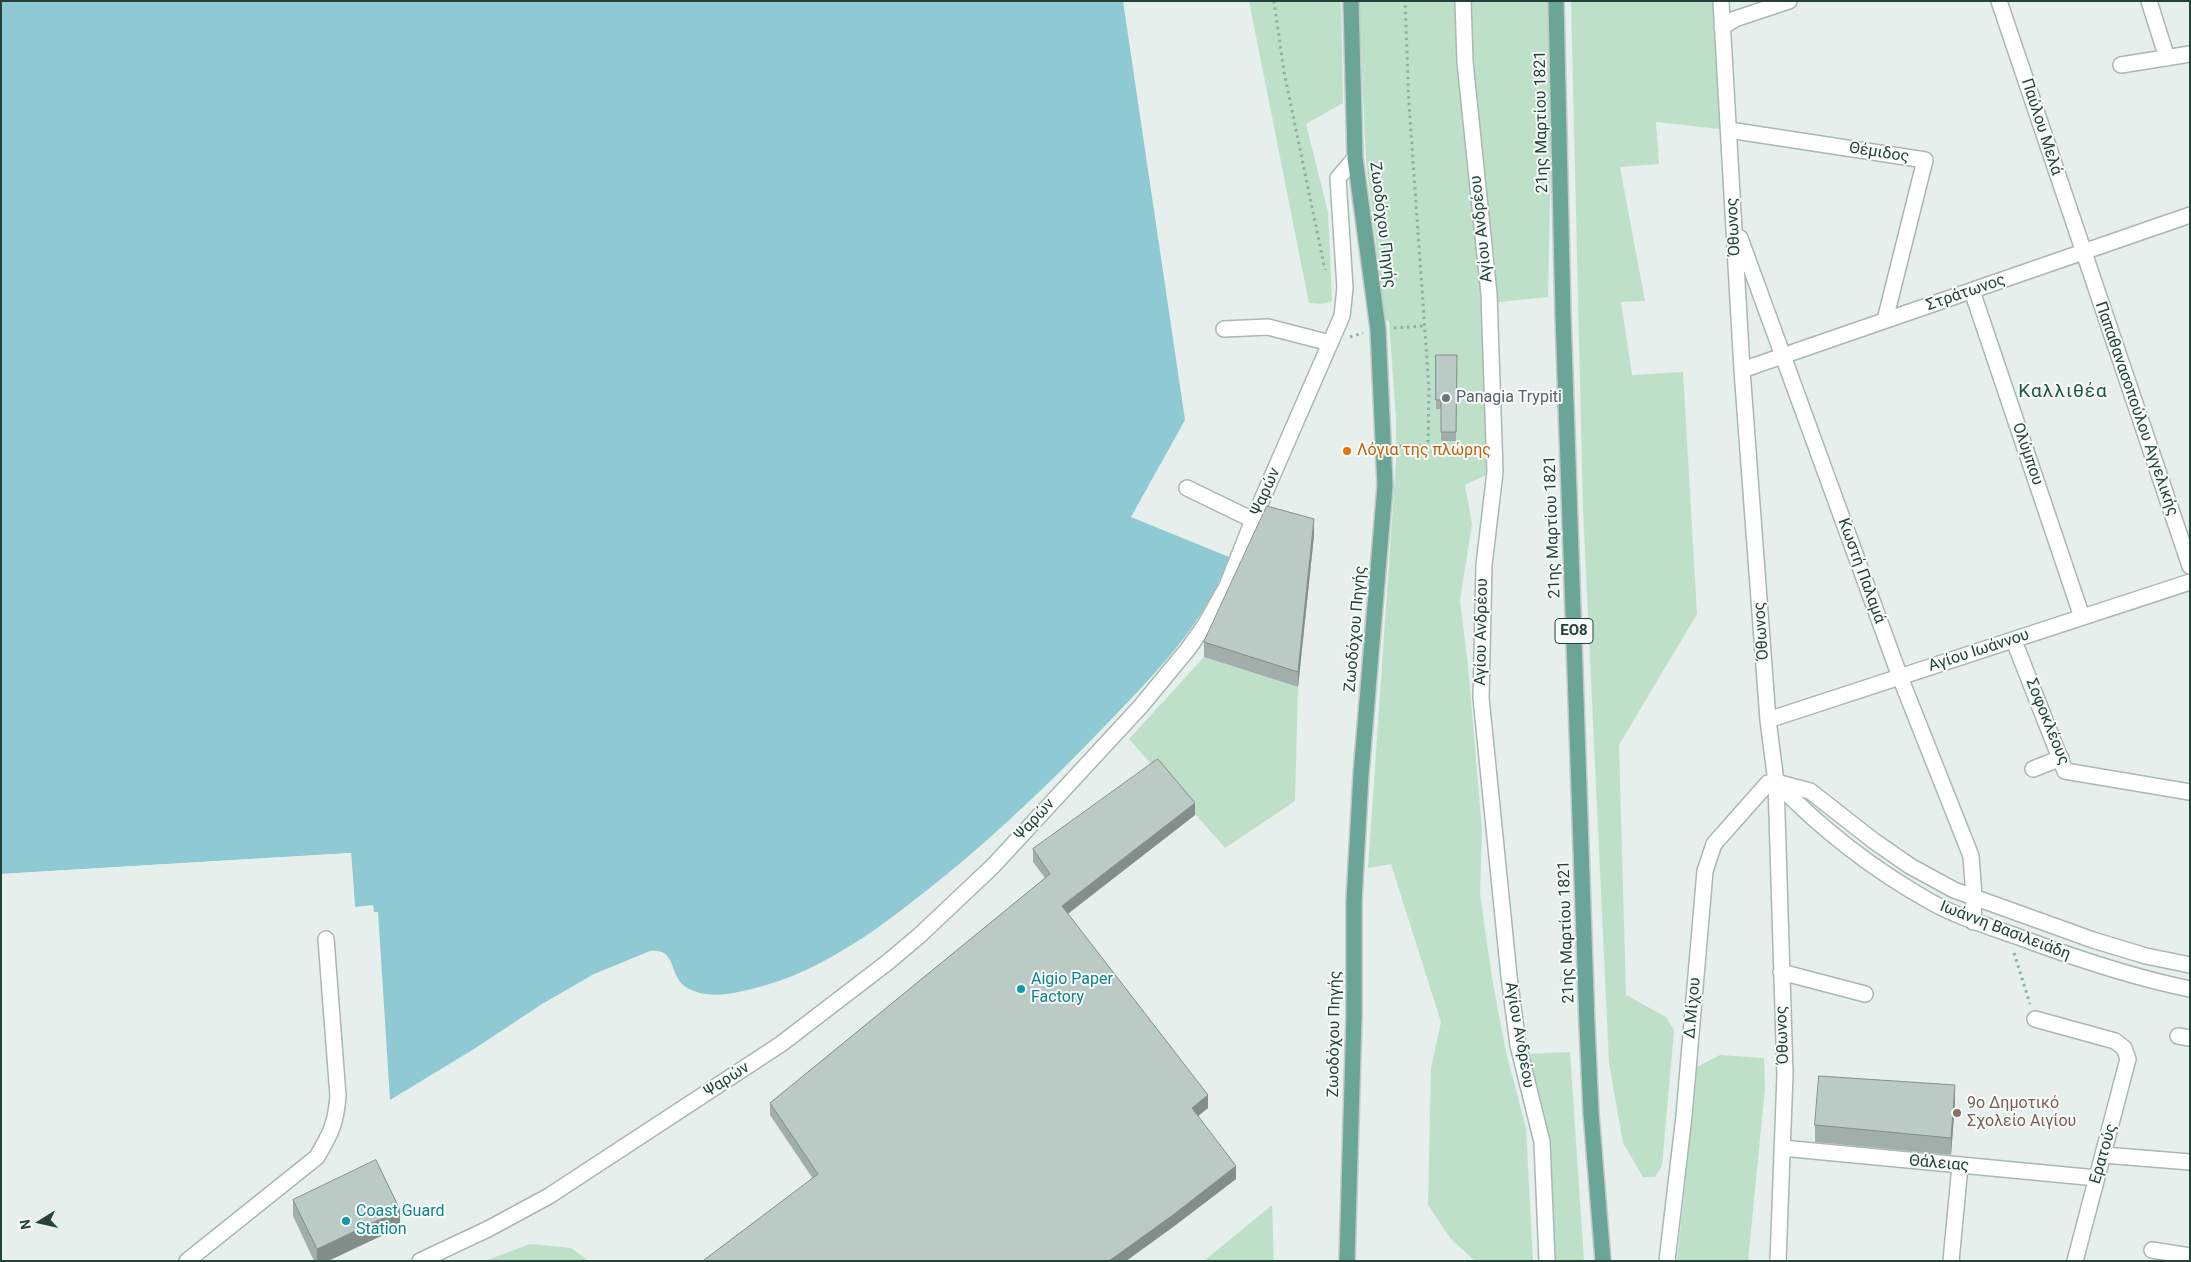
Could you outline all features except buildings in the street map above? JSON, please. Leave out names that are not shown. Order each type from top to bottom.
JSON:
[{"type":"main road","name":"Ζωοδόχου Πηγής","points":[[1347,1261],[1353,1034],[1354,901],[1361,774],[1385,486],[1378,329],[1355,158],[1351,1]]},
{"type":"main road","name":"21ης Μαρτίου 1821","points":[[1556,1],[1563,315],[1587,1025],[1591,1113],[1603,1261]]},
{"type":"street","name":"Αγίου Ανδρέου","points":[[1463,1],[1465,62],[1489,294],[1495,472],[1484,565],[1481,698],[1509,976],[1518,1045],[1542,1142],[1546,1261]]},
{"type":"street","points":[[1722,27],[1735,18],[1789,1]]},
{"type":"street","name":"Παύλου Μελά","points":[[2000,1],[2083,252]]},
{"type":"street","points":[[2149,1],[2167,58]]},
{"type":"street","name":"Όθωνος","points":[[1721,2],[1730,130],[1742,370],[1768,720],[1776,782],[1785,1074],[1778,1261]]},
{"type":"street","points":[[2121,65],[2190,54]]},
{"type":"street","name":"Θέμιδος","points":[[1730,130],[1925,160],[1885,320]]},
{"type":"street","name":"Ψαρών","points":[[420,1261],[488,1229],[548,1196],[781,1044],[920,935],[992,866],[1141,706],[1188,649],[1205,625],[1227,586],[1253,520],[1342,316],[1345,288],[1338,178],[1355,158]]},
{"type":"street","name":"Στράτωνος","points":[[1742,370],[2190,215]]},
{"type":"street","name":"Κωστή Παλαμά","points":[[1734,222],[1900,677],[1971,856],[1974,897],[1973,922]]},
{"type":"street","name":"Παπαθανασοπούλου Αγγελικής","points":[[2083,252],[2190,566]]},
{"type":"street","name":"Ολύμπου","points":[[1972,290],[2082,617]]},
{"type":"street","points":[[1224,329],[1268,327],[1330,343]]},
{"type":"street","points":[[1187,488],[1253,520]]},
{"type":"street","name":"Αγίου Ιωάννου","points":[[1768,720],[2190,582]]},
{"type":"street","name":"Σοφοκλέους","points":[[2014,641],[2065,771],[2190,792]]},
{"type":"street","points":[[2033,769],[2061,758]]},
{"type":"street","name":"Ιωάννη Βασιλειάδη","points":[[1776,782],[1810,790],[1874,841],[1910,866],[1954,890],[2076,935],[2146,956],[2190,965]]},
{"type":"street","name":"Ιωάννη Βασιλειάδη","points":[[1776,782],[1803,810],[1864,859],[1933,903],[1973,922],[2075,958],[2149,980],[2190,988]]},
{"type":"street","name":"Δ.Μίχου","points":[[1667,1261],[1684,1116],[1706,871],[1714,844],[1754,797],[1768,784],[1776,782]]},
{"type":"street","points":[[187,1261],[317,1156],[330,1135],[336,1120],[338,1096],[326,939]]},
{"type":"street","points":[[1781,972],[1866,994]]},
{"type":"street","name":"Ερατούς","points":[[2035,1019],[2115,1041],[2124,1048],[2128,1059],[2126,1075],[2075,1261]]},
{"type":"street","name":"Θάλειας","points":[[1782,1148],[2097,1178]]},
{"type":"street","points":[[2104,1155],[2190,1162]]},
{"type":"street","points":[[1950,1261],[1960,1166]]},
{"type":"street","points":[[2152,1250],[2190,1256]]},
{"type":"path","points":[[1274,1],[1284,72],[1326,272]]},
{"type":"path","points":[[1384,446],[1428,446],[1429,389],[1423,326],[1404,1]]},
{"type":"path","points":[[1378,329],[1423,326]]},
{"type":"path","points":[[1429,389],[1436,387]]},
{"type":"path","points":[[2008,934],[2035,1019]]},
{"type":"green space","points":[[1249,1],[1341,1],[1343,103],[1306,124],[1328,212],[1332,301],[1322,304],[1309,303]]},
{"type":"green space","points":[[1359,1],[1554,1],[1548,297],[1481,304],[1487,389],[1486,475],[1465,485],[1472,524],[1460,600],[1468,665],[1482,830],[1480,894],[1492,978],[1506,1052],[1526,1128],[1533,1261],[1475,1261],[1451,1239],[1428,1205],[1431,1068],[1441,1022],[1391,864],[1368,868],[1396,461],[1396,419],[1389,321],[1385,320],[1382,312],[1379,266],[1366,162]]},
{"type":"green space","points":[[1571,1],[1721,1],[1729,130],[1656,122],[1659,164],[1620,167],[1645,301],[1621,302],[1632,375],[1683,372],[1697,614],[1619,745],[1626,995],[1666,1017],[1674,1030],[1662,1166],[1655,1177],[1643,1177],[1623,1143],[1609,1063],[1583,509]]},
{"type":"green space","points":[[1204,657],[1298,687],[1295,801],[1225,848],[1129,739]]},
{"type":"green space","points":[[1570,1052],[1584,1261],[1555,1261],[1547,1142],[1527,1054]]},
{"type":"green space","points":[[1720,1055],[1764,1058],[1765,1088],[1748,1261],[1677,1261],[1697,1067]]},
{"type":"green space","points":[[1272,1205],[1274,1261],[1204,1261]]},
{"type":"green space","points":[[530,1244],[571,1248],[589,1261],[485,1261]]},
{"type":"water","points":[[1,1],[1123,1],[1185,420],[1131,517],[1229,557],[1219,582],[1192,627],[1158,670],[1056,776],[1008,821],[934,885],[852,945],[818,964],[779,981],[752,989],[717,995],[701,993],[688,988],[678,978],[668,956],[658,951],[650,951],[594,974],[542,1004],[474,1049],[390,1100],[378,912],[374,912],[373,905],[355,907],[351,853],[1,874]]},
{"type":"pier","points":[[351,853],[355,907],[353,907],[349,855],[1,876],[1,874]]},
{"type":"place","name":"Panagia Trypiti","points":[[1446,398]]},
{"type":"place","name":"Λόγια της πλώρης","points":[[1347,451]]},
{"type":"place","name":"Aigio Paper Factory","points":[[1021,989]]},
{"type":"place","name":"9ο Δημοτικό Σχολείο Αιγίου","points":[[1957,1113]]},
{"type":"place","name":"Coast Guard Station","points":[[346,1221]]},
{"type":"district","name":"Καλλιθέα","points":[[2063,392]]}]
